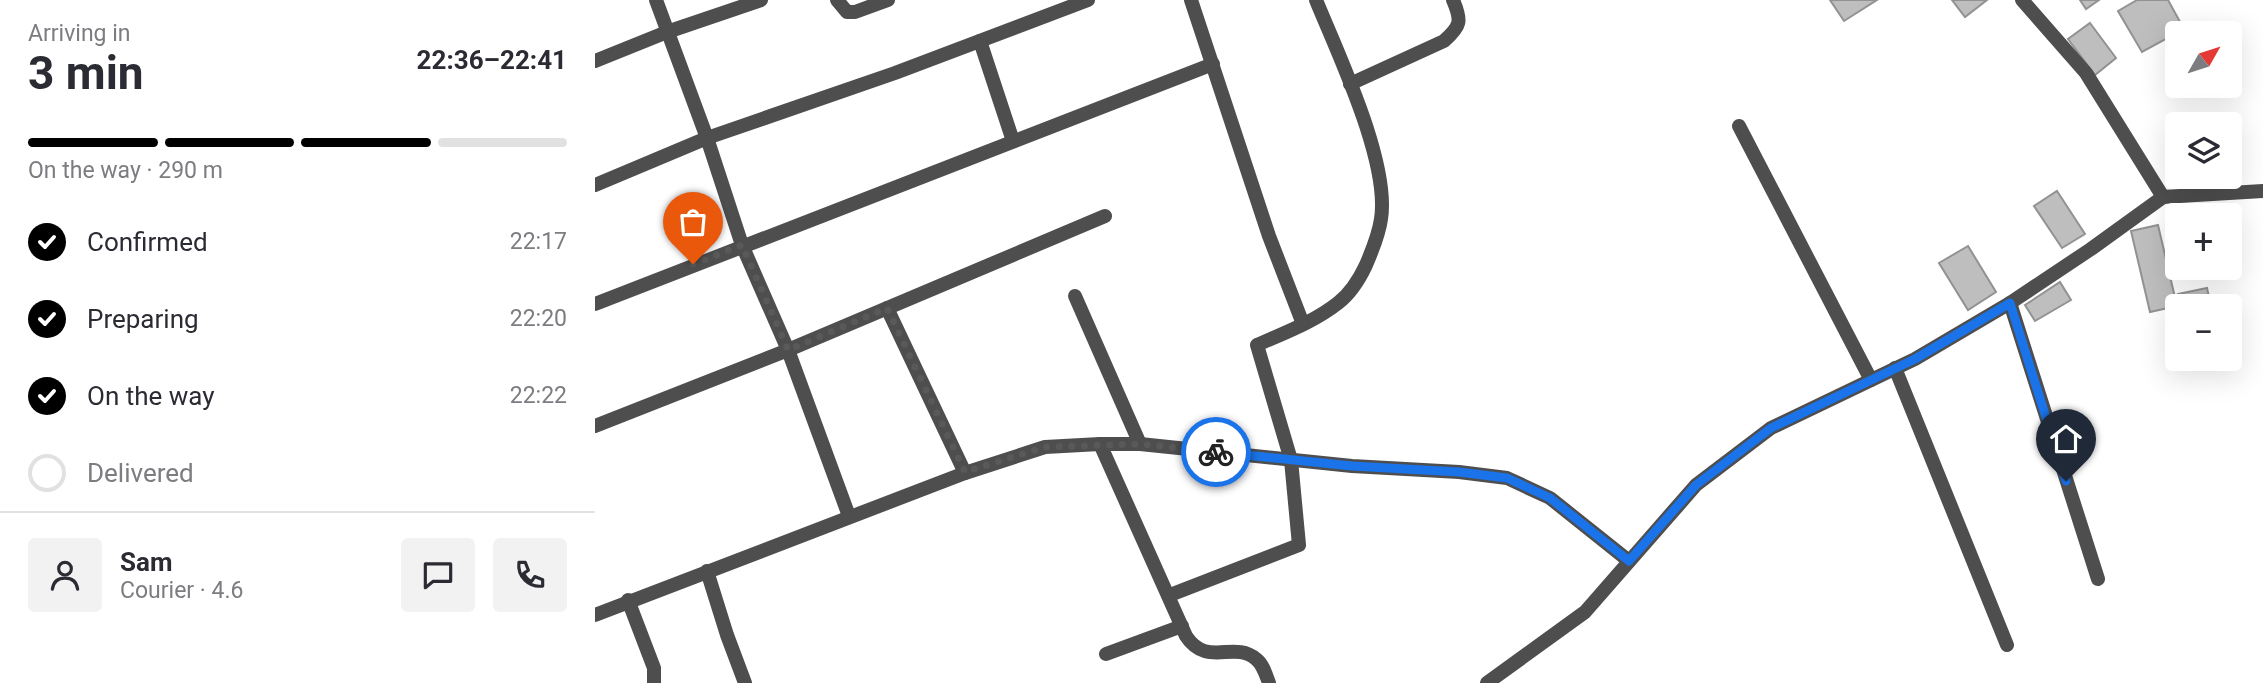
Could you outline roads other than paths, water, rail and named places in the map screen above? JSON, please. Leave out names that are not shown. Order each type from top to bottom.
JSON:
[{"type":"street","points":[[656,0],[707,138],[742,245],[788,350],[849,516]]},
{"type":"street","points":[[595,61],[667,32],[761,0]]},
{"type":"street","points":[[837,0],[847,12],[855,12],[888,0]]},
{"type":"street","points":[[1191,0],[1269,236],[1303,324]]},
{"type":"street","points":[[1170,596],[1299,545],[1291,460],[1257,345],[1303,324],[1338,303],[1356,284],[1371,254],[1381,218],[1380,177],[1367,130],[1315,0]]},
{"type":"street","points":[[1350,85],[1444,41],[1456,30],[1460,16],[1453,0]]},
{"type":"street","points":[[2022,0],[2086,74],[2163,197]]},
{"type":"street","points":[[595,185],[707,138],[980,41],[1081,1]]},
{"type":"street","points":[[980,41],[1013,141]]},
{"type":"street","points":[[595,304],[1213,64]]},
{"type":"street","points":[[1739,126],[1871,380]]},
{"type":"street","points":[[1487,683],[1585,612],[1696,485],[1771,428],[1895,368],[2010,303],[2163,197],[2263,191]]},
{"type":"street","points":[[595,426],[788,350],[1105,216]]},
{"type":"street","points":[[1075,296],[1140,444]]},
{"type":"street","points":[[2010,303],[2098,579]]},
{"type":"street","points":[[887,308],[965,472]]},
{"type":"street","points":[[1895,368],[2007,645]]},
{"type":"street","points":[[595,615],[965,472],[1045,447],[1100,444],[1140,444],[1507,478],[1550,498],[1629,561]]},
{"type":"street","points":[[1100,444],[1193,648],[1206,653],[1246,654],[1256,658],[1269,683]]},
{"type":"street","points":[[707,570],[745,683]]},
{"type":"street","points":[[628,600],[654,667],[654,683]]},
{"type":"street","points":[[1106,654],[1182,626]]}]
